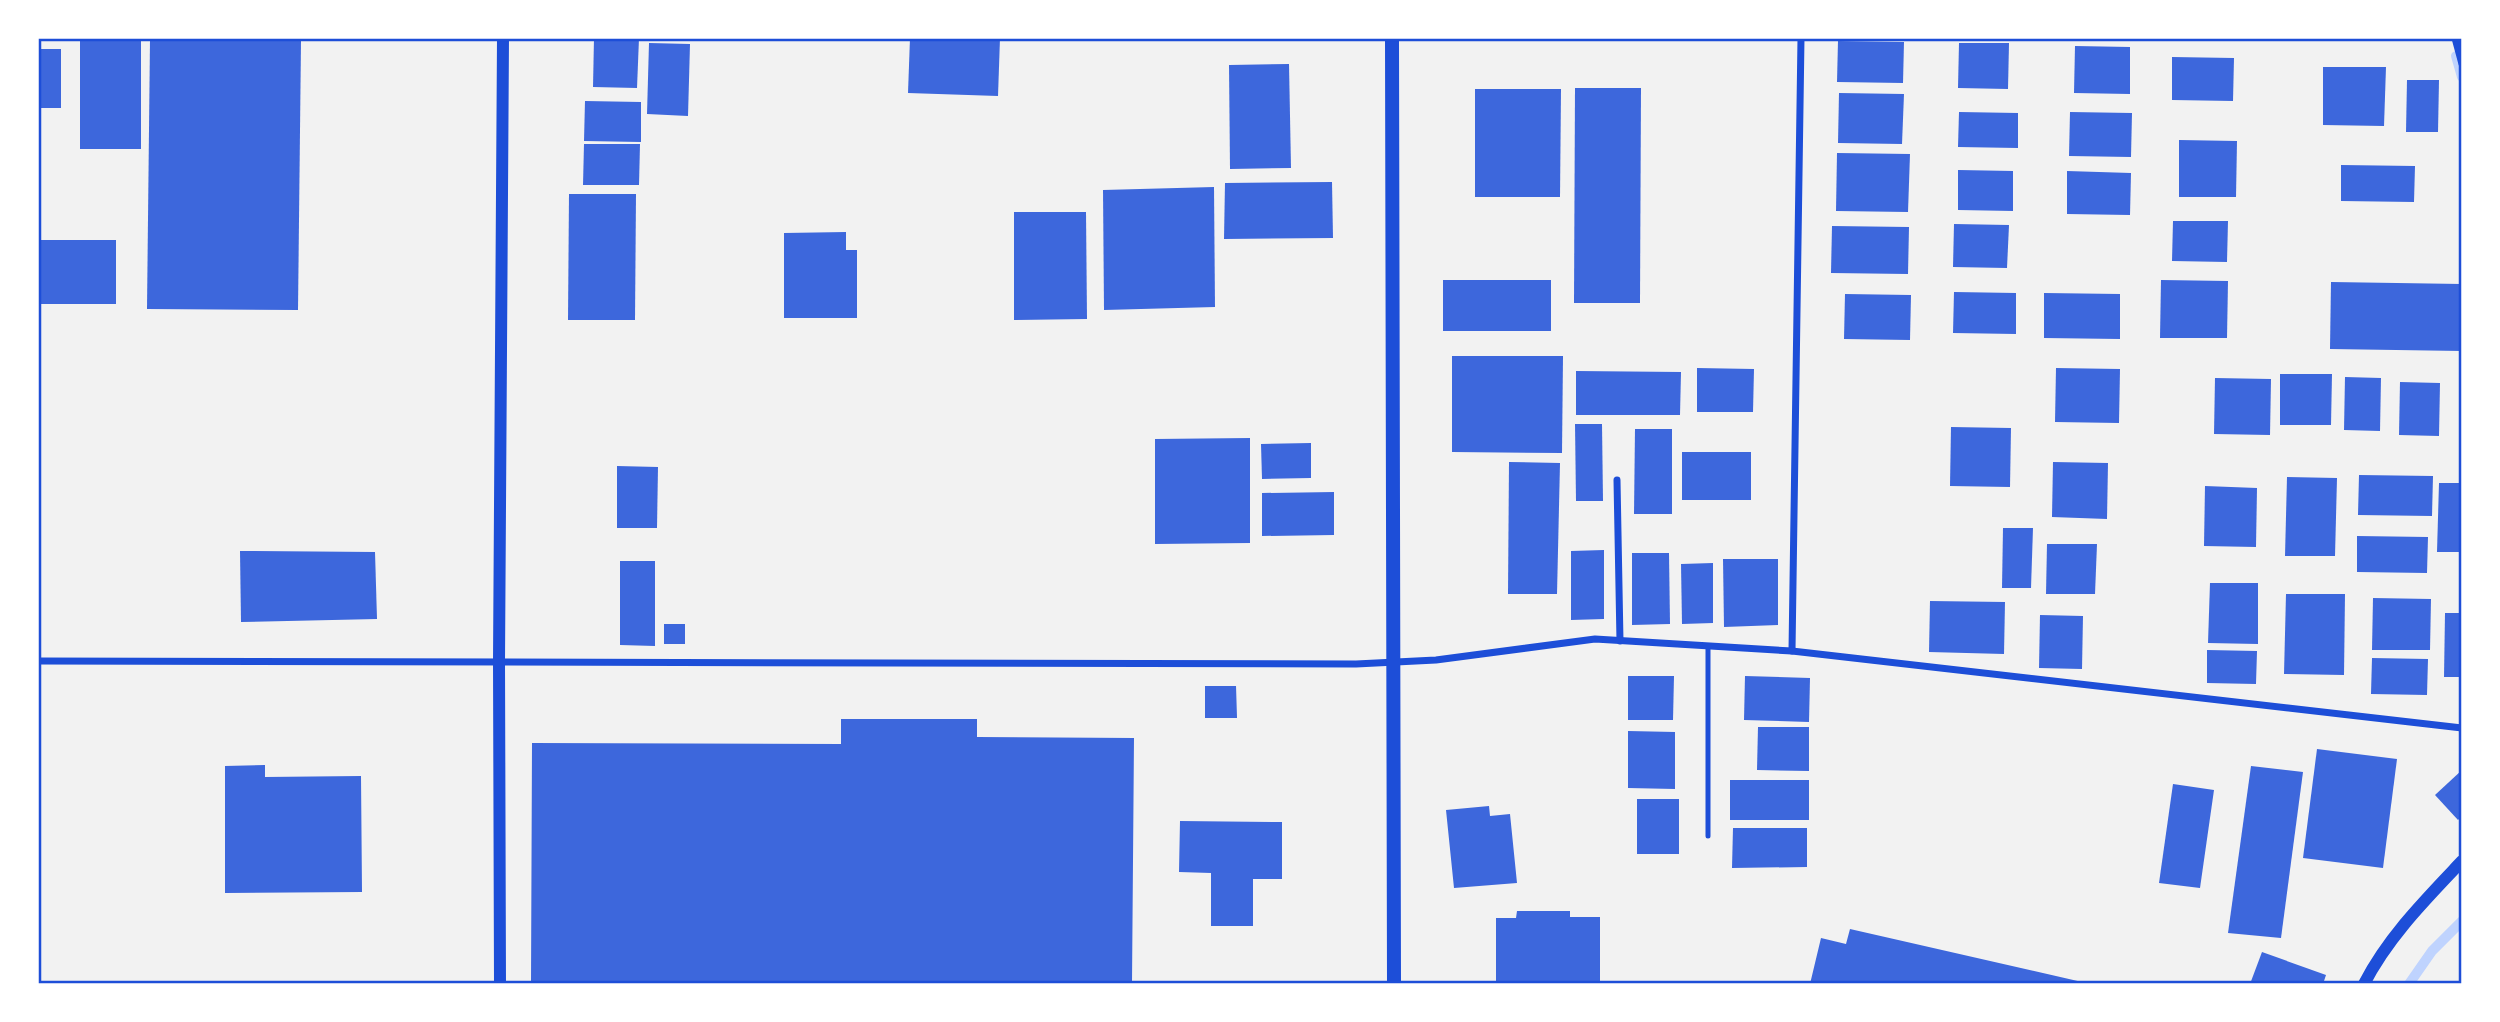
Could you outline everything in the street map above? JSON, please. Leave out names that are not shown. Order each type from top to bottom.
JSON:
[{"type":"main road","points":[[1392,38],[1394,984]]},
{"type":"street","points":[[500,984],[503,38]]},
{"type":"street","points":[[1792,651],[1801,38]]},
{"type":"street","points":[[2455,38],[2462,64]]},
{"type":"street","points":[[1617,480],[1620,640]]},
{"type":"street","points":[[38,660],[1395,663],[1595,639],[1792,651],[2462,728]]},
{"type":"street","points":[[2364,984],[2377,958],[2425,899],[2462,861]]},
{"type":"lane","points":[[1708,646],[1708,836]]},
{"type":"building","points":[[80,38],[141,38],[141,149],[80,149]]},
{"type":"building","points":[[594,38],[639,38],[637,88],[593,87]]},
{"type":"building","points":[[910,38],[1000,38],[998,96],[908,93]]},
{"type":"building","points":[[150,40],[301,41],[298,310],[147,309]]},
{"type":"building","points":[[1838,41],[1904,42],[1903,83],[1837,82]]},
{"type":"building","points":[[649,43],[690,44],[688,116],[647,114]]},
{"type":"building","points":[[1959,43],[2009,43],[2008,89],[1958,88]]},
{"type":"building","points":[[2075,46],[2130,47],[2130,94],[2074,93]]},
{"type":"building","points":[[38,49],[61,49],[61,108],[38,108]]},
{"type":"building","points":[[2172,57],[2234,58],[2233,101],[2172,100]]},
{"type":"building","points":[[1289,64],[1291,168],[1230,169],[1229,65]]},
{"type":"building","points":[[2323,67],[2386,67],[2384,126],[2323,125]]},
{"type":"building","points":[[2407,80],[2439,80],[2438,132],[2406,132]]},
{"type":"building","points":[[1575,88],[1641,88],[1640,303],[1574,303]]},
{"type":"building","points":[[1475,89],[1561,89],[1560,197],[1475,197]]},
{"type":"building","points":[[1839,93],[1904,94],[1902,144],[1838,143]]},
{"type":"building","points":[[585,101],[641,102],[641,142],[584,141]]},
{"type":"building","points":[[1959,112],[2018,113],[2018,148],[1958,147]]},
{"type":"building","points":[[2070,112],[2132,113],[2131,157],[2069,156]]},
{"type":"building","points":[[2179,140],[2237,141],[2236,197],[2179,197]]},
{"type":"building","points":[[584,144],[640,144],[639,185],[583,185]]},
{"type":"building","points":[[1837,153],[1910,154],[1908,212],[1836,211]]},
{"type":"building","points":[[2341,165],[2415,166],[2414,202],[2341,201]]},
{"type":"building","points":[[1958,170],[2013,171],[2013,211],[1958,210]]},
{"type":"building","points":[[2067,171],[2131,173],[2130,215],[2067,214]]},
{"type":"building","points":[[1332,182],[1333,238],[1224,239],[1225,183]]},
{"type":"building","points":[[1214,187],[1215,307],[1104,310],[1103,190]]},
{"type":"building","points":[[569,194],[636,194],[635,320],[568,320]]},
{"type":"building","points":[[1014,212],[1086,212],[1087,319],[1014,320]]},
{"type":"building","points":[[2173,221],[2228,221],[2227,262],[2172,261]]},
{"type":"building","points":[[1954,224],[2009,225],[2007,268],[1953,267]]},
{"type":"building","points":[[1832,226],[1909,227],[1908,274],[1831,273]]},
{"type":"building","points":[[846,232],[846,250],[857,250],[857,318],[784,318],[784,233]]},
{"type":"building","points":[[38,240],[116,240],[116,304],[38,304]]},
{"type":"building","points":[[1443,280],[1551,280],[1551,331],[1443,331]]},
{"type":"building","points":[[2161,280],[2228,281],[2227,338],[2160,338]]},
{"type":"building","points":[[2331,282],[2462,284],[2462,351],[2330,349]]},
{"type":"building","points":[[1954,292],[2016,293],[2016,334],[1953,333]]},
{"type":"building","points":[[2044,293],[2120,294],[2120,339],[2044,338]]},
{"type":"building","points":[[1845,294],[1911,295],[1910,340],[1844,339]]},
{"type":"building","points":[[1452,356],[1563,356],[1562,453],[1452,452]]},
{"type":"building","points":[[1697,368],[1754,369],[1753,412],[1697,412]]},
{"type":"building","points":[[2056,368],[2120,369],[2119,423],[2055,422]]},
{"type":"building","points":[[1576,371],[1681,372],[1680,415],[1576,415]]},
{"type":"building","points":[[2280,374],[2332,374],[2331,425],[2280,425]]},
{"type":"building","points":[[2345,377],[2381,378],[2380,431],[2344,430]]},
{"type":"building","points":[[2215,378],[2271,379],[2270,435],[2214,434]]},
{"type":"building","points":[[2400,382],[2440,383],[2439,436],[2399,435]]},
{"type":"building","points":[[1575,424],[1602,424],[1603,501],[1576,501]]},
{"type":"building","points":[[1951,427],[2011,428],[2010,487],[1950,486]]},
{"type":"building","points":[[1635,429],[1672,429],[1672,514],[1634,514]]},
{"type":"building","points":[[1250,438],[1250,543],[1155,544],[1155,439]]},
{"type":"building","points":[[1311,443],[1311,478],[1262,479],[1261,444]]},
{"type":"building","points":[[1682,452],[1751,452],[1751,500],[1682,500]]},
{"type":"building","points":[[1509,462],[1560,463],[1557,594],[1508,594]]},
{"type":"building","points":[[2053,462],[2108,463],[2107,519],[2052,517]]},
{"type":"building","points":[[617,466],[658,467],[657,528],[617,528]]},
{"type":"building","points":[[2359,475],[2433,476],[2432,516],[2358,515]]},
{"type":"building","points":[[2287,477],[2337,478],[2335,556],[2285,556]]},
{"type":"building","points":[[2439,483],[2462,483],[2462,552],[2437,552]]},
{"type":"building","points":[[2205,486],[2257,488],[2256,547],[2204,546]]},
{"type":"building","points":[[1334,492],[1334,535],[1262,536],[1262,493]]},
{"type":"building","points":[[2003,528],[2033,528],[2031,588],[2002,588]]},
{"type":"building","points":[[2357,536],[2428,537],[2427,573],[2357,572]]},
{"type":"building","points":[[2047,544],[2097,544],[2095,594],[2046,594]]},
{"type":"building","points":[[1604,550],[1604,619],[1571,620],[1571,551]]},
{"type":"building","points":[[240,551],[375,552],[377,619],[241,622]]},
{"type":"building","points":[[1632,553],[1669,553],[1670,624],[1632,625]]},
{"type":"building","points":[[1723,559],[1778,559],[1778,625],[1724,627]]},
{"type":"building","points":[[620,561],[655,561],[655,646],[620,645]]},
{"type":"building","points":[[1713,563],[1713,623],[1682,624],[1681,564]]},
{"type":"building","points":[[2210,583],[2258,583],[2258,644],[2208,643]]},
{"type":"building","points":[[2286,594],[2345,594],[2344,675],[2284,674]]},
{"type":"building","points":[[2373,598],[2431,599],[2430,650],[2372,650]]},
{"type":"building","points":[[1930,601],[2005,602],[2004,654],[1929,652]]},
{"type":"building","points":[[2445,613],[2462,613],[2462,677],[2444,677]]},
{"type":"building","points":[[2040,615],[2083,616],[2082,669],[2039,668]]},
{"type":"building","points":[[664,624],[685,624],[685,644],[664,644]]},
{"type":"building","points":[[2207,650],[2257,651],[2256,684],[2207,683]]},
{"type":"building","points":[[2372,658],[2428,659],[2427,695],[2371,694]]},
{"type":"building","points":[[1628,676],[1674,676],[1673,720],[1628,720]]},
{"type":"building","points":[[1745,676],[1810,678],[1809,722],[1744,720]]},
{"type":"building","points":[[1205,686],[1236,686],[1237,718],[1205,718]]},
{"type":"building","points":[[841,719],[977,719],[977,737],[1134,738],[1132,984],[531,984],[532,743],[841,744]]},
{"type":"building","points":[[1758,727],[1809,727],[1809,771],[1757,770]]},
{"type":"building","points":[[1628,731],[1675,732],[1675,789],[1628,788]]},
{"type":"building","points":[[2317,749],[2397,759],[2383,868],[2303,858]]},
{"type":"building","points":[[265,765],[265,777],[361,776],[362,892],[225,893],[225,766]]},
{"type":"building","points":[[2251,766],[2303,772],[2281,938],[2228,933]]},
{"type":"building","points":[[2462,770],[2462,816],[2458,820],[2435,795]]},
{"type":"building","points":[[1730,780],[1809,780],[1809,820],[1730,820]]},
{"type":"building","points":[[2173,784],[2214,790],[2200,888],[2159,883]]},
{"type":"building","points":[[1637,799],[1679,799],[1679,854],[1637,854]]},
{"type":"building","points":[[1489,806],[1490,816],[1510,814],[1517,883],[1454,888],[1446,810]]},
{"type":"building","points":[[1180,821],[1282,822],[1282,879],[1253,879],[1253,926],[1211,926],[1211,873],[1179,872]]},
{"type":"building","points":[[1733,828],[1807,828],[1807,867],[1732,868]]},
{"type":"building","points":[[1517,911],[1570,911],[1570,917],[1600,917],[1600,984],[1496,984],[1496,918],[1516,918]]},
{"type":"building","points":[[1850,929],[2082,984],[1810,984],[1821,938],[1846,944]]},
{"type":"building","points":[[2262,952],[2326,975],[2323,984],[2250,984]]},
{"type":"waterway","points":[[2456,56],[2462,77]]},
{"type":"waterway","points":[[2409,984],[2432,951],[2462,921]]}]
